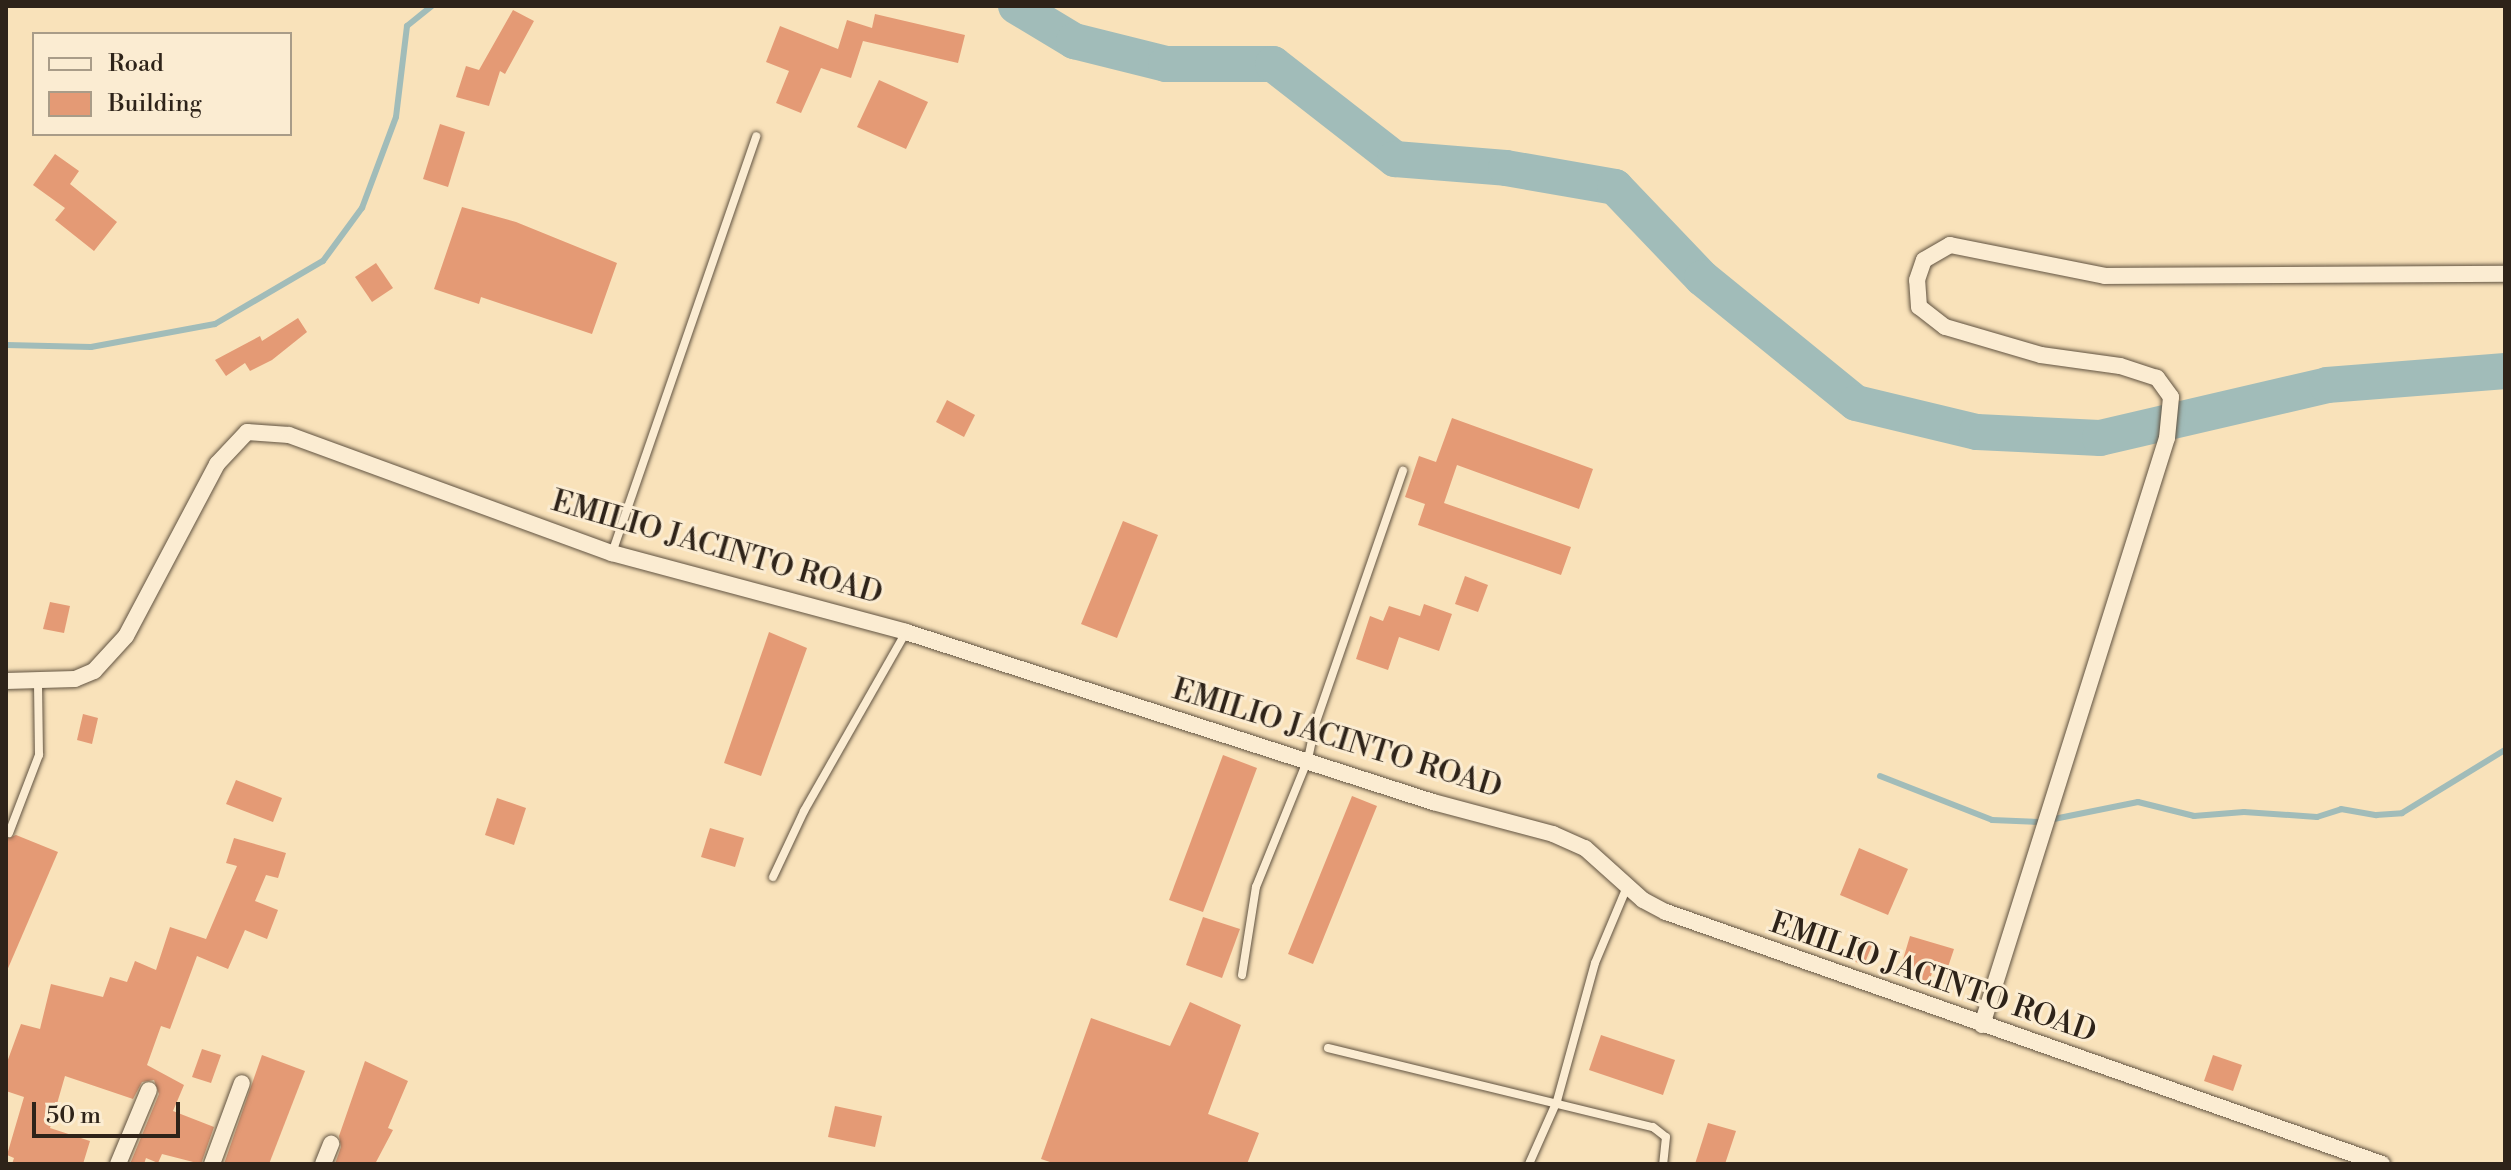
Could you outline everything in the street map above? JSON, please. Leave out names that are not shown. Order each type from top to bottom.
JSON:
[{"type":"street","points":[[1982,1025],[2167,438],[2171,397],[2157,378],[2120,366],[2041,355],[1945,327],[1919,307],[1917,280],[1924,260],[1950,245],[2105,276],[2505,274]]},
{"type":"street","name":"EMILIO JACINTO ROAD","points":[[38,681],[75,679],[94,671],[126,636],[217,464],[247,432],[289,435],[612,553],[906,632],[1553,834],[1585,848],[1627,887],[1666,912],[2382,1164]]},
{"type":"street","points":[[6,681],[38,681]]},
{"type":"street","points":[[212,1164],[242,1083]]},
{"type":"street","points":[[118,1164],[149,1090]]},
{"type":"street","points":[[323,1164],[331,1144]]},
{"type":"lane","points":[[612,553],[756,136]]},
{"type":"lane","points":[[1242,975],[1256,887],[1308,759],[1403,471]]},
{"type":"lane","points":[[773,877],[804,811],[906,632]]},
{"type":"lane","points":[[9,833],[39,755],[38,681]]},
{"type":"lane","points":[[1529,1164],[1557,1101],[1595,963],[1627,887]]},
{"type":"lane","points":[[1328,1048],[1557,1101],[1653,1127],[1666,1137],[1663,1164]]},
{"type":"building","points":[[513,10],[534,21],[505,74],[500,71],[489,106],[456,97],[466,66],[479,70]]},
{"type":"building","points":[[875,14],[965,35],[958,63],[863,41],[851,78],[821,68],[801,113],[776,103],[789,71],[766,62],[780,26],[838,49],[847,20],[872,28]]},
{"type":"building","points":[[879,80],[928,102],[906,149],[857,127]]},
{"type":"building","points":[[440,124],[465,132],[448,187],[423,179]]},
{"type":"building","points":[[55,154],[79,171],[70,184],[117,222],[94,251],[55,220],[65,208],[33,185]]},
{"type":"building","points":[[462,207],[516,222],[617,263],[592,334],[481,297],[479,304],[434,289]]},
{"type":"building","points":[[376,263],[393,288],[372,302],[355,277]]},
{"type":"building","points":[[298,318],[307,332],[272,360],[250,371],[245,363],[226,376],[215,360],[260,336],[262,341]]},
{"type":"building","points":[[947,400],[975,415],[964,437],[936,422]]},
{"type":"building","points":[[1452,418],[1593,469],[1579,509],[1457,465],[1444,503],[1571,547],[1561,575],[1418,525],[1425,504],[1405,497],[1419,456],[1436,462]]},
{"type":"building","points":[[1123,521],[1158,535],[1117,638],[1081,624]]},
{"type":"building","points":[[1465,576],[1488,585],[1478,612],[1455,604]]},
{"type":"building","points":[[50,602],[70,606],[64,633],[43,629]]},
{"type":"building","points":[[1424,604],[1452,614],[1439,651],[1399,637],[1388,670],[1356,659],[1370,616],[1383,621],[1389,606],[1420,616]]},
{"type":"building","points":[[769,632],[807,648],[761,776],[724,763]]},
{"type":"building","points":[[83,714],[98,718],[92,744],[77,740]]},
{"type":"building","points":[[1223,755],[1257,768],[1203,912],[1169,900]]},
{"type":"building","points":[[236,780],[282,798],[273,822],[226,804]]},
{"type":"building","points":[[1352,796],[1377,806],[1313,964],[1288,954]]},
{"type":"building","points":[[497,798],[526,808],[514,845],[485,835]]},
{"type":"building","points":[[710,828],[744,838],[735,867],[701,857]]},
{"type":"building","points":[[16,835],[58,852],[6,973],[6,839]]},
{"type":"building","points":[[234,838],[286,853],[278,878],[266,875],[255,901],[278,910],[267,939],[245,930],[228,969],[197,956],[170,1029],[161,1026],[147,1065],[184,1085],[173,1111],[214,1127],[201,1164],[162,1154],[158,1163],[146,1158],[144,1164],[130,1164],[159,1094],[154,1080],[142,1082],[133,1099],[65,1076],[50,1128],[90,1141],[83,1164],[12,1164],[14,1158],[7,1155],[24,1097],[6,1091],[6,1065],[21,1024],[40,1029],[51,984],[103,997],[110,977],[127,982],[135,961],[156,970],[170,927],[206,939],[237,866],[226,863]]},
{"type":"building","points":[[1859,848],[1908,869],[1888,915],[1840,895]]},
{"type":"building","points":[[1203,917],[1240,929],[1222,978],[1186,965]]},
{"type":"building","points":[[1853,936],[1873,943],[1864,965],[1845,958]]},
{"type":"building","points":[[1910,936],[1954,949],[1948,967],[1935,964],[1929,982],[1899,973]]},
{"type":"building","points":[[1190,1002],[1241,1025],[1208,1114],[1259,1133],[1247,1164],[1056,1164],[1041,1159],[1091,1018],[1170,1046]]},
{"type":"building","points":[[1601,1035],[1675,1060],[1663,1095],[1589,1070]]},
{"type":"building","points":[[202,1049],[221,1055],[211,1083],[192,1077]]},
{"type":"building","points":[[262,1055],[305,1071],[269,1164],[224,1164]]},
{"type":"building","points":[[2213,1055],[2242,1065],[2233,1091],[2204,1081]]},
{"type":"building","points":[[365,1061],[408,1081],[388,1128],[393,1130],[375,1164],[335,1164],[341,1147],[339,1136]]},
{"type":"building","points":[[835,1106],[882,1116],[875,1147],[828,1137]]},
{"type":"building","points":[[1708,1123],[1736,1131],[1725,1164],[1695,1164]]},
{"type":"waterway","points":[[6,345],[91,347],[215,324],[323,261],[362,208],[396,117],[407,26],[432,6]]},
{"type":"waterway","points":[[1016,6],[1074,41],[1166,64],[1273,64],[1395,159],[1506,168],[1615,187],[1702,278],[1856,403],[1977,432],[2100,438],[2327,385],[2505,371]]},
{"type":"waterway","points":[[1880,776],[1992,820],[2039,822],[2138,802],[2194,816],[2244,812],[2317,817],[2341,809],[2376,815],[2402,813],[2505,750]]}]
